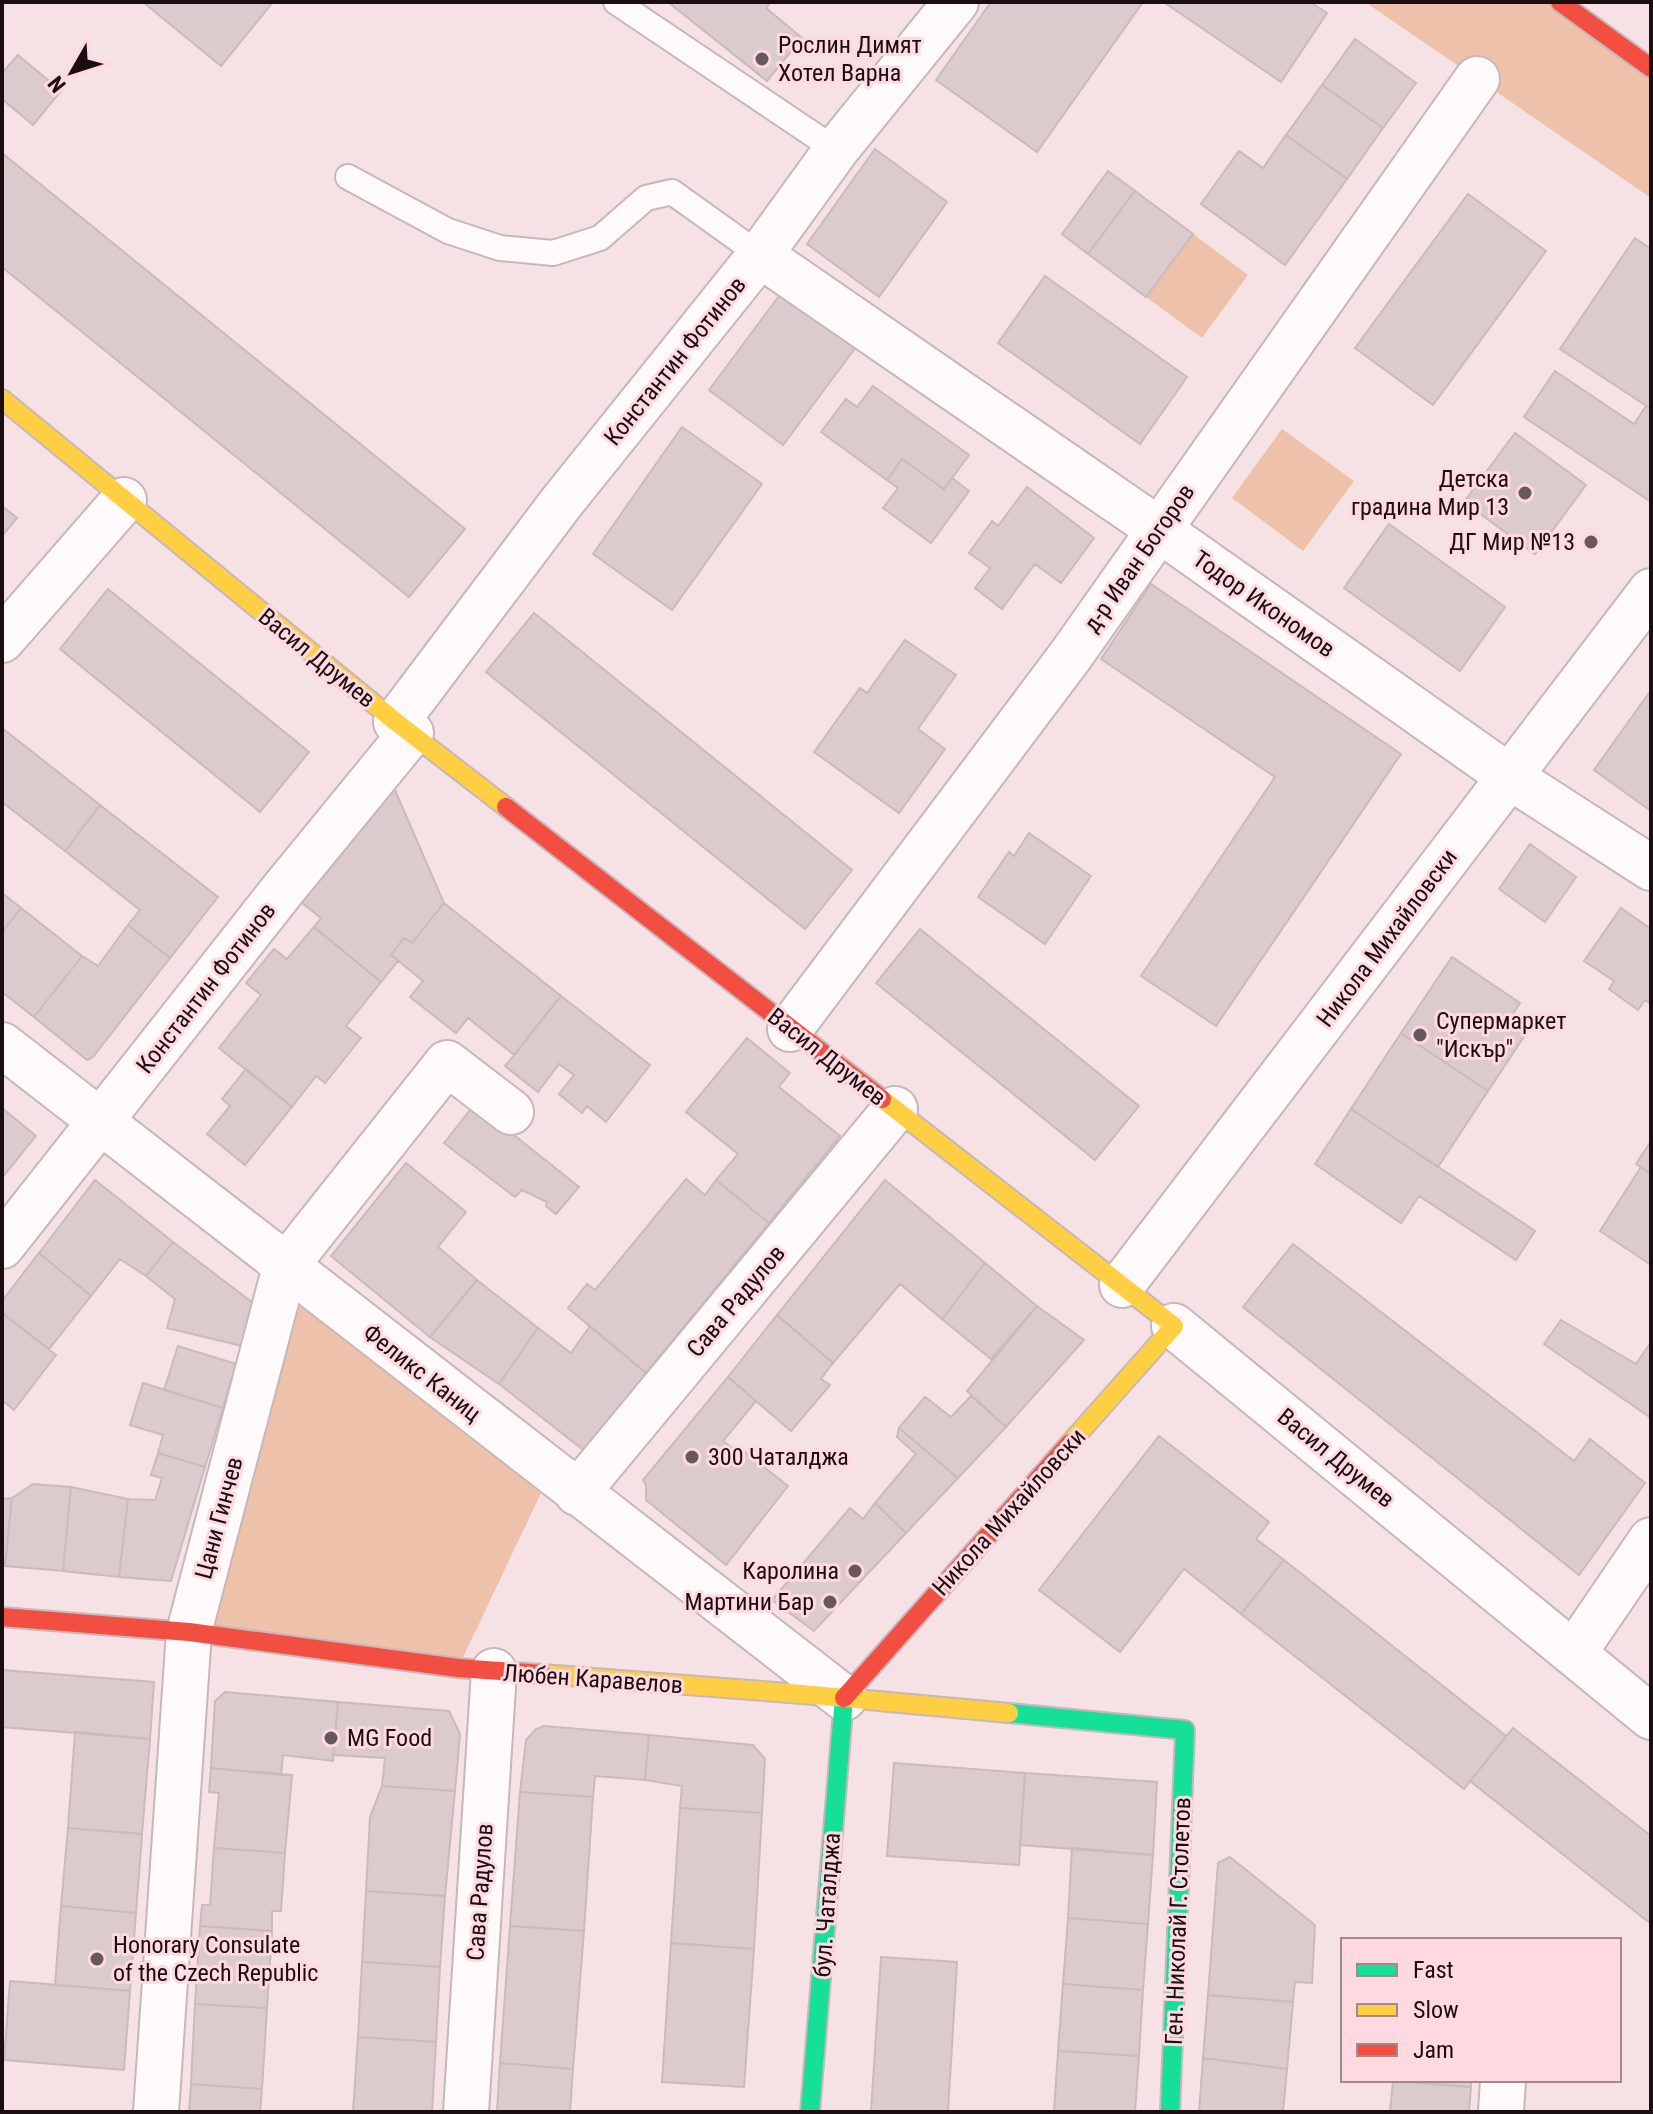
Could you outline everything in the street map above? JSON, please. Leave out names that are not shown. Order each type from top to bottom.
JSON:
[{"type":"street","name":"Константин Фотинов","points":[[2,1246],[404,727],[561,503],[760,255],[836,150],[956,2]]},
{"type":"street","points":[[1560,2],[1651,68]]},
{"type":"street","name":"д-р Иван Богоров","points":[[790,1029],[1071,655],[1477,79]]},
{"type":"street","name":"Тодор Икономов","points":[[760,255],[1158,529],[1510,777],[1651,868]]},
{"type":"street","name":"Васил Друмев","points":[[2,399],[404,727],[1174,1326],[1651,1717]]},
{"type":"street","points":[[2,640],[124,500]]},
{"type":"street","name":"Никола Михайловски","points":[[1122,1285],[1651,591]]},
{"type":"street","name":"Феликс Каниц","points":[[2,1045],[844,1698]]},
{"type":"street","name":"Цани Гинчев","points":[[156,2112],[189,1632],[285,1267],[447,1063],[511,1112]]},
{"type":"street","name":"Сава Радулов","points":[[577,1493],[895,1109]]},
{"type":"street","name":"Никола Михайловски","points":[[844,1698],[1174,1326]]},
{"type":"street","points":[[1574,1653],[1651,1540]]},
{"type":"street","name":"Любен Каравелов","points":[[2,1617],[189,1632],[494,1671],[844,1698],[1185,1730]]},
{"type":"street","name":"Сава Радулов","points":[[466,2112],[494,1671]]},
{"type":"street","name":"бул. Чаталджа","points":[[810,2112],[844,1698]]},
{"type":"street","name":"Ген. Николай Г. Столетов","points":[[1170,2112],[1185,1730]]},
{"type":"street","points":[[1501,2112],[1503,2082]]},
{"type":"lane","points":[[616,2],[836,150]]},
{"type":"lane","points":[[348,177],[448,231],[500,248],[553,253],[600,238],[646,198],[672,192],[760,255]]},
{"type":"shaded area","points":[[1365,2],[1560,2],[1651,66],[1651,198]]},
{"type":"shaded area","points":[[1193,234],[1248,275],[1202,338],[1146,297]]},
{"type":"shaded area","points":[[1282,429],[1354,481],[1303,551],[1232,498]]},
{"type":"shaded area","points":[[285,1267],[551,1472],[458,1668],[189,1632]]},
{"type":"building","points":[[143,2],[273,2],[221,66]]},
{"type":"building","name":"Рослин Димят Хотел Варна","points":[[668,2],[771,2],[766,8],[802,38],[767,81]]},
{"type":"building","points":[[991,2],[1143,2],[1037,152],[936,80]]},
{"type":"building","points":[[1310,2],[1327,13],[1281,82],[1165,3]]},
{"type":"building","points":[[1355,39],[1416,83],[1383,128],[1322,85]]},
{"type":"building","points":[[18,55],[61,91],[33,125],[2,99],[2,73]]},
{"type":"building","points":[[1322,85],[1383,128],[1347,179],[1286,135]]},
{"type":"building","points":[[1286,135],[1347,179],[1285,265],[1201,204],[1239,151],[1263,168]]},
{"type":"building","points":[[875,149],[947,202],[879,297],[807,244]]},
{"type":"building","points":[[2,153],[465,529],[409,597],[2,267]]},
{"type":"building","points":[[1108,171],[1135,191],[1088,254],[1062,234]]},
{"type":"building","points":[[1135,191],[1193,234],[1146,297],[1088,254]]},
{"type":"building","points":[[1468,194],[1546,251],[1433,405],[1355,348]]},
{"type":"building","points":[[1635,238],[1651,249],[1651,409],[1560,349]]},
{"type":"building","points":[[1045,276],[1187,377],[1140,444],[998,343]]},
{"type":"building","points":[[782,292],[856,347],[783,445],[709,390]]},
{"type":"building","points":[[1555,371],[1634,424],[1646,406],[1651,409],[1651,502],[1524,417]]},
{"type":"building","points":[[873,386],[969,455],[944,489],[902,459],[887,480],[821,432],[846,399],[857,407]]},
{"type":"building","points":[[682,427],[762,484],[672,610],[593,554]]},
{"type":"building","name":"Детска градина Мир 13","points":[[1515,433],[1586,485],[1535,554],[1464,502]]},
{"type":"building","points":[[902,459],[944,489],[952,478],[969,491],[931,543],[883,508],[898,488],[887,480]]},
{"type":"building","points":[[1027,487],[1094,538],[1061,583],[1035,564],[1002,609],[975,588],[990,568],[969,553],[992,521],[998,526]]},
{"type":"building","points":[[2,506],[17,518],[2,536]]},
{"type":"building","points":[[1389,524],[1505,607],[1460,671],[1344,588]]},
{"type":"building","points":[[1151,584],[1401,754],[1216,1026],[1141,976],[1275,777],[1101,659]]},
{"type":"building","points":[[108,589],[309,752],[260,812],[60,649]]},
{"type":"building","points":[[534,613],[852,870],[805,929],[486,672]]},
{"type":"building","points":[[905,640],[956,675],[918,729],[945,749],[899,813],[814,752],[860,688],[867,693]]},
{"type":"building","points":[[1651,694],[1651,811],[1594,770]]},
{"type":"building","points":[[2,728],[100,805],[65,851],[2,802]]},
{"type":"building","points":[[394,788],[444,903],[412,943],[404,938],[391,955],[398,961],[381,982],[314,927],[321,918],[301,902]]},
{"type":"building","points":[[100,805],[218,897],[170,958],[128,925],[140,910],[65,851]]},
{"type":"building","points":[[1029,833],[1091,876],[1045,944],[978,897],[1009,852],[1014,856]]},
{"type":"building","points":[[1530,844],[1576,877],[1545,922],[1499,889]]},
{"type":"building","points":[[2,893],[21,908],[2,932]]},
{"type":"building","points":[[444,903],[561,996],[514,1055],[468,1018],[456,1033],[410,997],[423,981],[391,955],[404,938],[412,943]]},
{"type":"building","points":[[21,908],[82,956],[34,1017],[2,992],[2,932]]},
{"type":"building","points":[[1621,908],[1651,929],[1651,1004],[1645,1000],[1638,1010],[1609,989],[1614,981],[1584,961]]},
{"type":"building","points":[[128,925],[170,958],[93,1057],[87,1060],[34,1017],[82,956],[98,966]]},
{"type":"building","points":[[314,927],[381,982],[346,1026],[361,1038],[325,1083],[316,1076],[292,1107],[219,1048],[261,995],[246,983],[274,949],[287,959]]},
{"type":"building","points":[[920,929],[1139,1106],[1095,1160],[876,983]]},
{"type":"building","points":[[1452,957],[1520,1003],[1509,1020],[1527,1032],[1488,1091],[1401,1033]]},
{"type":"building","points":[[561,996],[650,1065],[606,1122],[587,1106],[582,1113],[559,1094],[574,1075],[559,1064],[538,1092],[505,1066]]},
{"type":"building","points":[[1401,1033],[1488,1091],[1438,1167],[1351,1109]]},
{"type":"building","points":[[747,1038],[790,1073],[779,1087],[840,1136],[769,1223],[716,1180],[738,1154],[686,1112]]},
{"type":"building","points":[[246,1069],[292,1107],[245,1165],[207,1134],[230,1106],[222,1099]]},
{"type":"building","points":[[475,1104],[579,1187],[556,1214],[546,1206],[547,1202],[522,1190],[515,1197],[444,1143]]},
{"type":"building","points":[[2,1108],[36,1136],[2,1178]]},
{"type":"building","points":[[1351,1109],[1535,1231],[1516,1260],[1419,1196],[1401,1223],[1315,1164]]},
{"type":"building","points":[[1651,1141],[1651,1174],[1636,1164]]},
{"type":"building","points":[[406,1163],[466,1212],[438,1247],[477,1280],[430,1337],[331,1256]]},
{"type":"building","points":[[1641,1167],[1651,1174],[1651,1265],[1600,1231]]},
{"type":"building","points":[[686,1179],[705,1195],[716,1180],[769,1223],[646,1373],[568,1308],[587,1284],[595,1290]]},
{"type":"building","points":[[95,1180],[173,1242],[146,1276],[120,1259],[91,1296],[39,1253]]},
{"type":"building","points":[[885,1180],[985,1263],[942,1319],[900,1284],[833,1363],[777,1315]]},
{"type":"building","points":[[173,1242],[253,1303],[242,1346],[167,1328],[175,1299],[146,1276]]},
{"type":"building","points":[[1293,1244],[1574,1461],[1590,1439],[1645,1483],[1579,1575],[1243,1307]]},
{"type":"building","points":[[39,1253],[91,1296],[49,1349],[2,1313],[2,1301]]},
{"type":"building","points":[[985,1263],[1037,1306],[991,1359],[942,1319]]},
{"type":"building","points":[[477,1280],[538,1328],[499,1384],[430,1337]]},
{"type":"building","points":[[1037,1306],[1084,1340],[1006,1427],[967,1391]]},
{"type":"building","points":[[2,1313],[56,1355],[14,1410],[2,1400]]},
{"type":"building","points":[[777,1315],[833,1363],[821,1379],[830,1385],[791,1431],[728,1377]]},
{"type":"building","points":[[1561,1320],[1636,1364],[1651,1342],[1651,1418],[1544,1344]]},
{"type":"building","points":[[590,1326],[646,1373],[586,1452],[499,1384],[538,1328],[571,1353]]},
{"type":"building","points":[[178,1346],[236,1364],[223,1408],[164,1390]]},
{"type":"building","points":[[728,1377],[756,1401],[723,1441],[738,1452],[740,1448],[788,1486],[726,1565],[646,1500],[643,1480]]},
{"type":"building","points":[[143,1383],[223,1408],[205,1467],[158,1453],[163,1435],[130,1425]]},
{"type":"building","points":[[971,1396],[1006,1427],[958,1478],[899,1428],[925,1397],[951,1417]]},
{"type":"building","points":[[899,1428],[958,1478],[906,1533],[875,1503],[916,1454],[897,1437]]},
{"type":"building","points":[[1159,1436],[1269,1522],[1256,1539],[1284,1560],[1241,1614],[1184,1569],[1120,1652],[1039,1590]]},
{"type":"building","points":[[158,1453],[205,1467],[171,1581],[119,1577],[128,1499],[155,1500],[162,1478],[151,1475]]},
{"type":"building","points":[[33,1484],[71,1487],[63,1571],[5,1566],[12,1498]]},
{"type":"building","points":[[71,1487],[128,1499],[119,1577],[63,1571]]},
{"type":"building","points":[[12,1498],[5,1566],[2,1566],[2,1499]]},
{"type":"building","points":[[875,1503],[906,1533],[814,1631],[772,1600],[850,1508],[863,1519]]},
{"type":"building","points":[[1284,1560],[1506,1736],[1464,1789],[1241,1614]]},
{"type":"building","points":[[2,1670],[154,1682],[150,1739],[2,1727]]},
{"type":"building","points":[[225,1692],[338,1702],[333,1761],[283,1755],[281,1775],[211,1768],[215,1701]]},
{"type":"building","points":[[338,1702],[449,1711],[460,1734],[455,1791],[382,1786],[385,1758],[333,1755]]},
{"type":"building","points":[[544,1726],[649,1735],[645,1780],[595,1776],[593,1797],[520,1792],[526,1740],[536,1729]]},
{"type":"building","points":[[1513,1728],[1651,1836],[1651,1924],[1470,1781]]},
{"type":"building","points":[[75,1732],[150,1739],[142,1834],[68,1828]]},
{"type":"building","points":[[649,1735],[753,1745],[765,1759],[762,1813],[680,1808],[682,1786],[645,1780]]},
{"type":"building","points":[[894,1763],[1025,1773],[1019,1865],[887,1856]]},
{"type":"building","points":[[211,1768],[292,1775],[285,1853],[214,1848],[219,1793],[209,1792]]},
{"type":"building","points":[[1025,1773],[1157,1782],[1153,1855],[1020,1845]]},
{"type":"building","points":[[382,1786],[455,1791],[445,1896],[366,1891],[370,1817]]},
{"type":"building","points":[[520,1792],[593,1797],[584,1931],[510,1926]]},
{"type":"building","points":[[680,1808],[762,1813],[754,1949],[671,1943]]},
{"type":"building","points":[[68,1828],[142,1834],[136,1913],[61,1906]]},
{"type":"building","points":[[214,1848],[285,1853],[281,1911],[272,1911],[272,1931],[200,1926],[202,1905],[210,1905]]},
{"type":"building","points":[[1072,1848],[1153,1855],[1148,1924],[1068,1918]]},
{"type":"building","points":[[1230,1857],[1315,1925],[1312,1983],[1295,1982],[1293,2002],[1208,1995],[1218,1863]]},
{"type":"building","points":[[366,1891],[445,1896],[440,1967],[362,1962]]},
{"type":"building","points":[[61,1906],[136,1913],[130,1991],[55,1985]]},
{"type":"building","points":[[1068,1918],[1148,1924],[1143,1990],[1063,1984]]},
{"type":"building","points":[[200,1926],[272,1931],[267,2008],[195,2004]]},
{"type":"building","points":[[510,1926],[584,1931],[573,2069],[500,2063]]},
{"type":"building","points":[[671,1943],[754,1949],[744,2087],[662,2082]]},
{"type":"building","points":[[881,1957],[957,1962],[948,2112],[871,2112]]},
{"type":"building","points":[[362,1962],[440,1967],[436,2042],[358,2037]]},
{"type":"building","points":[[10,1981],[130,1991],[124,2070],[4,2060]]},
{"type":"building","points":[[1063,1984],[1143,1990],[1139,2056],[1058,2051]]},
{"type":"building","points":[[1208,1995],[1293,2002],[1287,2069],[1203,2058]]},
{"type":"building","points":[[195,2004],[267,2008],[262,2089],[191,2084]]},
{"type":"building","points":[[358,2037],[436,2042],[432,2112],[353,2112]]},
{"type":"building","points":[[1058,2051],[1139,2056],[1135,2112],[1054,2112]]},
{"type":"building","points":[[1203,2058],[1287,2069],[1283,2112],[1199,2112]]},
{"type":"building","points":[[500,2063],[573,2069],[570,2112],[497,2112]]},
{"type":"building","points":[[1393,2082],[1471,2087],[1469,2112],[1390,2112]]},
{"type":"building","points":[[1415,2082],[1471,2082],[1471,2087]]},
{"type":"building","points":[[191,2084],[262,2089],[260,2112],[189,2112]]},
{"type":"traffic: fast","points":[[810,2112],[844,1698]]},
{"type":"traffic: fast","points":[[1009,1713],[1185,1730],[1170,2112]]},
{"type":"traffic: slow","points":[[2,399],[396,722],[506,807]]},
{"type":"traffic: slow","points":[[882,1099],[1174,1326],[1070,1443]]},
{"type":"traffic: slow","points":[[542,1674],[1009,1713]]},
{"type":"traffic: jam","points":[[1560,2],[1651,68]]},
{"type":"traffic: jam","points":[[506,807],[882,1099]]},
{"type":"traffic: jam","points":[[844,1698],[1070,1443]]},
{"type":"traffic: jam","points":[[2,1617],[189,1632],[458,1668],[542,1674]]},
{"type":"place","name":"Рослин Димят Хотел Варна","points":[[762,59]]},
{"type":"place","name":"Детска градина Мир 13","points":[[1525,493]]},
{"type":"place","name":"ДГ Мир №13","points":[[1591,542]]},
{"type":"place","name":"Супермаркет \"Искър\"","points":[[1420,1035]]},
{"type":"place","name":"300 Чаталджа","points":[[692,1457]]},
{"type":"place","name":"Каролина","points":[[855,1571]]},
{"type":"place","name":"Мартини Бар","points":[[830,1602]]},
{"type":"place","name":"MG Food","points":[[331,1738]]},
{"type":"place","name":"Honorary Consulate of the Czech Republic","points":[[97,1959]]}]
